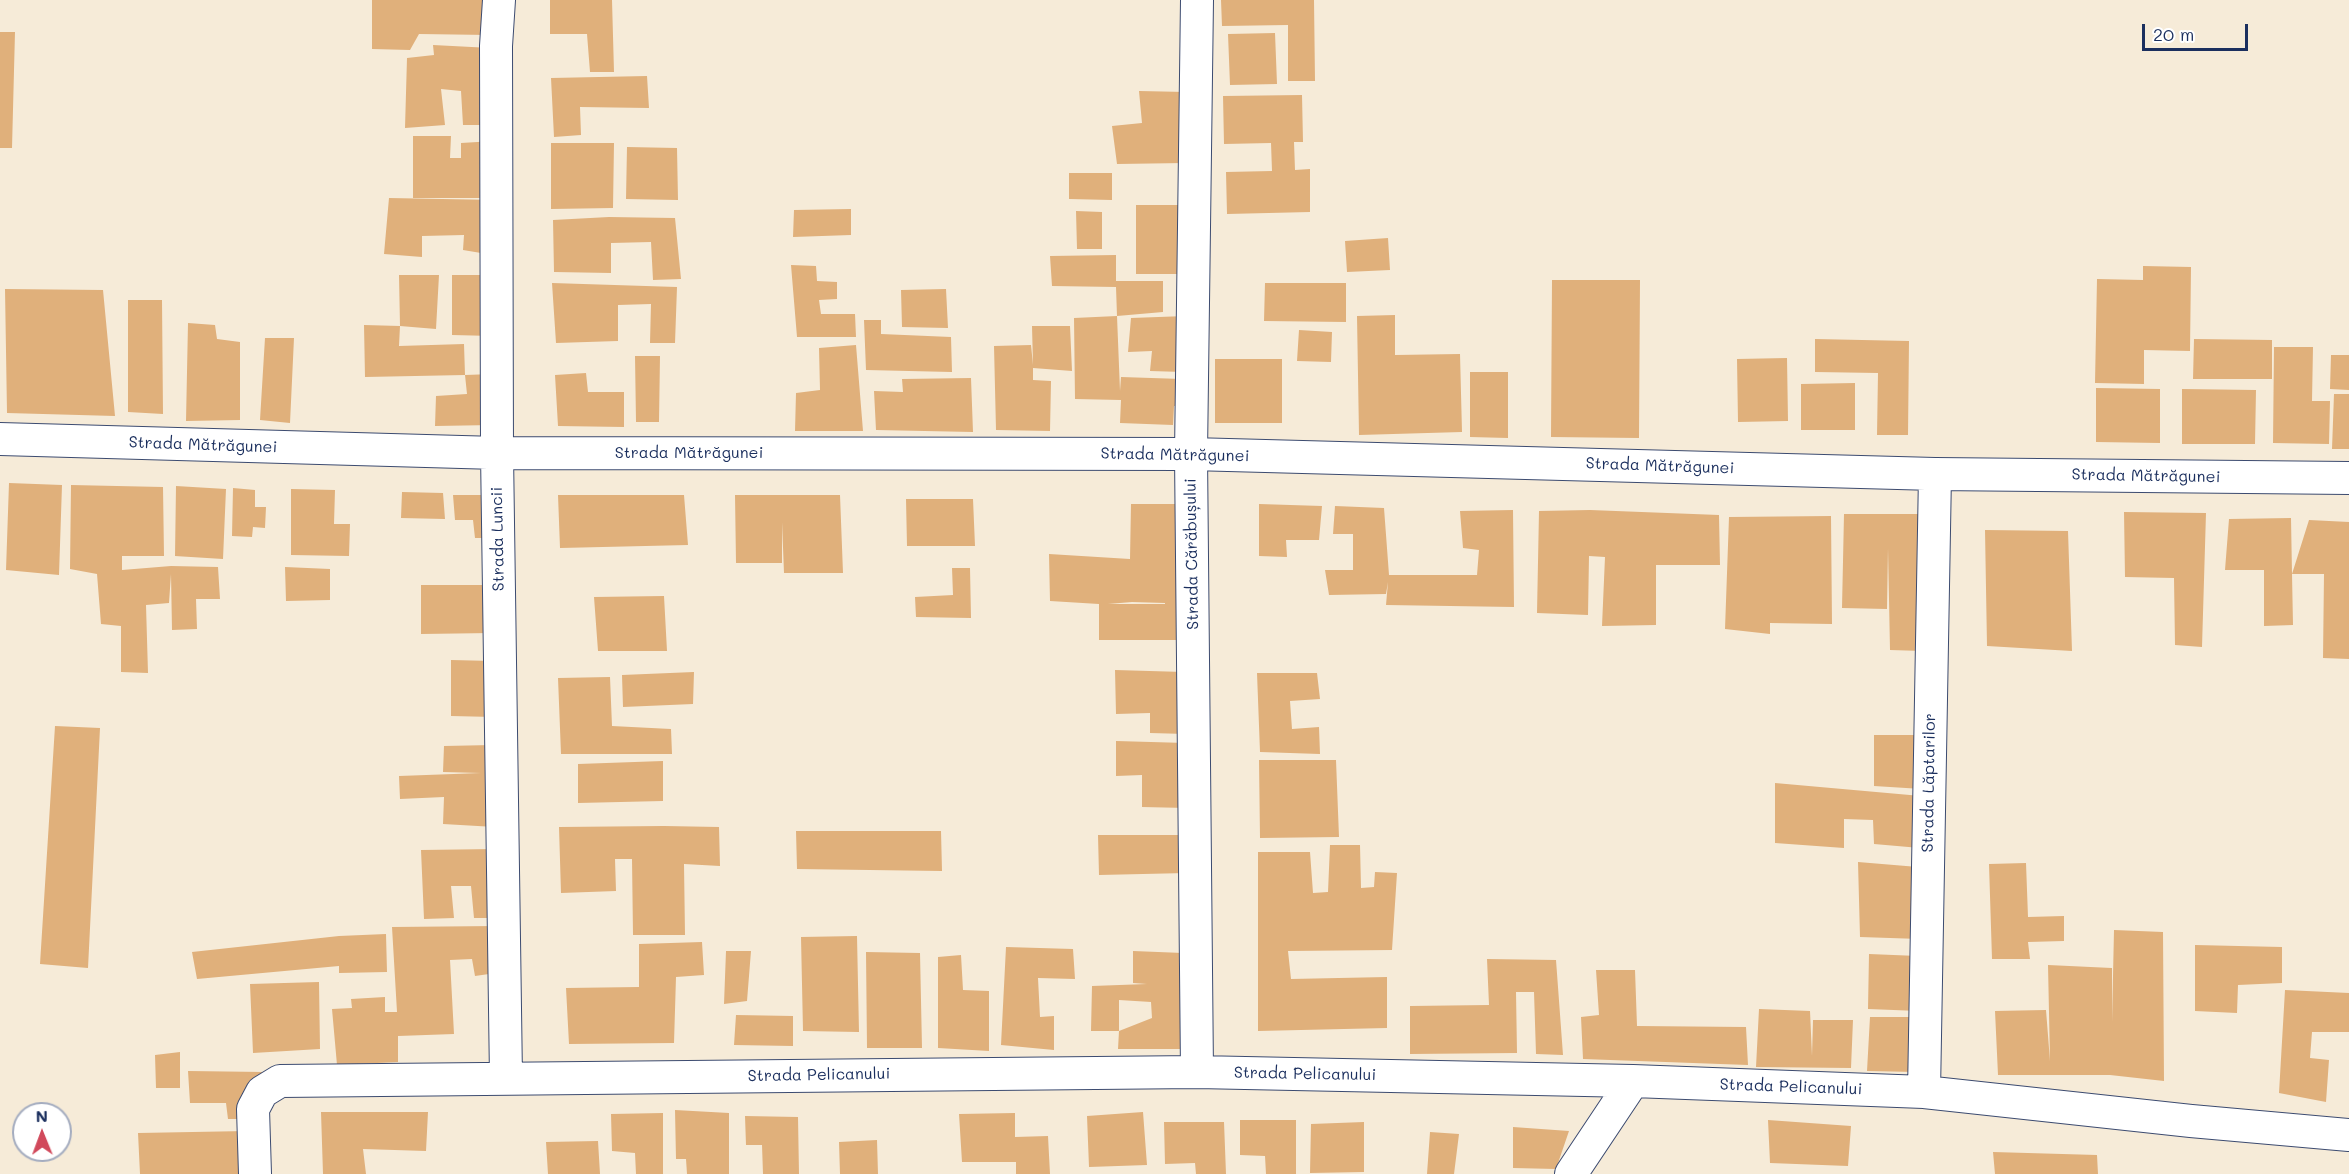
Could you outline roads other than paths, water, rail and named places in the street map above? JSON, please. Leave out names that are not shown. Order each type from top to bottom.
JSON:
[{"type":"street","name":"Strada Luncii","points":[[499,0],[496,114],[497,453],[506,1078]]},
{"type":"street","name":"Strada Cărăbușului","points":[[1197,0],[1191,454],[1197,1072]]},
{"type":"street","name":"Strada Mătrăgunei","points":[[0,439],[497,453],[1191,454],[1935,474],[2349,478]]},
{"type":"street","name":"Strada Lăptarilor","points":[[1924,1092],[1935,474]]},
{"type":"street","name":"Strada Pelicanului","points":[[255,1174],[254,1109],[261,1092],[280,1081],[1197,1072],[1633,1081],[1924,1092],[2191,1121],[2349,1135]]},
{"type":"street","points":[[1570,1174],[1633,1081]]}]
